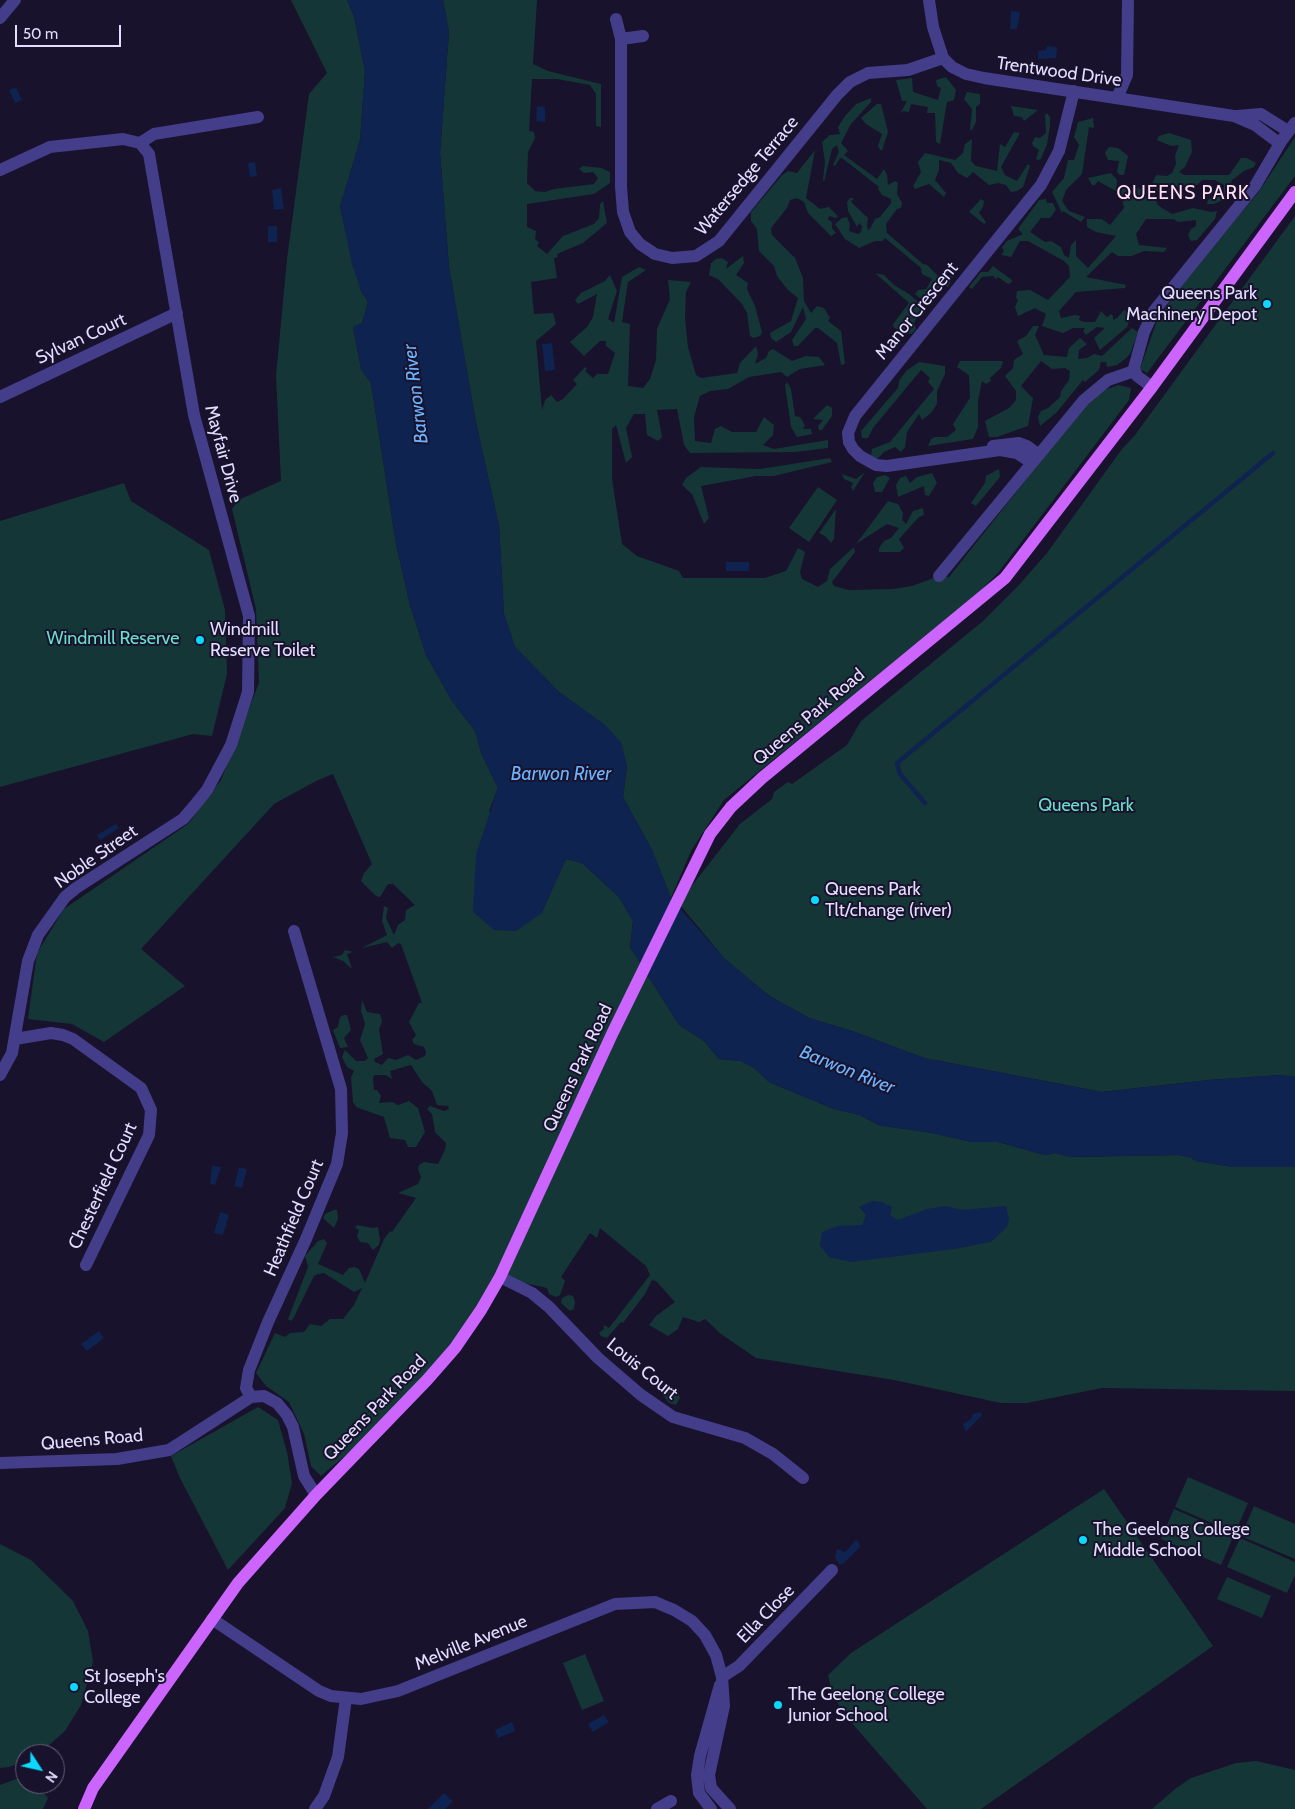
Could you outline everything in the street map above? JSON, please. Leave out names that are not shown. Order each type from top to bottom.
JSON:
[{"type":"main road","name":"Queens Park Road","points":[[84,1809],[93,1788],[238,1583],[316,1494],[397,1412],[455,1348],[500,1277],[612,1032],[691,868],[710,834],[731,807],[756,784],[1005,578],[1152,387],[1295,192]]},
{"type":"street","points":[[0,18],[15,0]]},
{"type":"street","points":[[929,0],[933,27],[943,58]]},
{"type":"street","points":[[1117,98],[1127,74],[1128,0]]},
{"type":"street","name":"Watersedge Terrace","points":[[616,19],[621,39],[621,195],[624,218],[630,232],[644,247],[658,255],[678,259],[696,256],[719,240],[837,95],[850,82],[868,73],[908,70],[943,58]]},
{"type":"street","points":[[621,39],[643,36]]},
{"type":"street","name":"Trentwood Drive","points":[[943,58],[952,67],[984,78],[1234,116],[1261,114],[1291,127]]},
{"type":"street","name":"Manor Crescent","points":[[1035,459],[1020,448],[1006,443],[967,454],[887,466],[876,465],[860,456],[853,449],[849,442],[850,424],[1041,185],[1059,151],[1074,92]]},
{"type":"street","name":"Trentwood Drive","points":[[1234,116],[1255,125],[1279,143]]},
{"type":"street","points":[[0,170],[50,148],[123,139],[140,143],[154,134],[258,117]]},
{"type":"street","points":[[1134,372],[1144,332],[1154,310],[1255,186],[1279,143],[1291,127]]},
{"type":"street","name":"Mayfair Drive","points":[[140,143],[149,154],[194,415],[249,616],[248,692],[231,745],[218,771]]},
{"type":"street","name":"Sylvan Court","points":[[0,397],[177,313]]},
{"type":"street","points":[[1134,372],[1152,387]]},
{"type":"street","points":[[939,576],[1092,392],[1113,377],[1134,372]]},
{"type":"street","name":"Noble Street","points":[[0,1075],[6,1067],[15,1039],[31,949],[47,922],[65,897],[183,818],[207,790],[218,771]]},
{"type":"street","name":"Heathfield Court","points":[[251,1397],[246,1388],[250,1370],[268,1322],[306,1239],[337,1164],[342,1133],[341,1089],[294,931]]},
{"type":"street","name":"Chesterfield Court","points":[[15,1039],[51,1033],[73,1039],[141,1088],[152,1110],[149,1135],[86,1265]]},
{"type":"street","name":"Louis Court","points":[[500,1277],[532,1293],[549,1307],[598,1358],[641,1395],[674,1416],[745,1438],[773,1454],[803,1478]]},
{"type":"street","points":[[251,1397],[264,1396],[277,1403],[287,1414],[293,1428],[304,1476],[316,1494]]},
{"type":"street","name":"Queens Road","points":[[0,1463],[118,1459],[169,1450],[251,1397]]},
{"type":"street","name":"Ella Close","points":[[722,1678],[740,1666],[832,1570]]},
{"type":"street","name":"Melville Avenue","points":[[212,1619],[304,1683],[319,1691],[346,1698],[361,1698],[398,1691],[615,1604],[655,1602],[674,1610],[692,1621],[705,1635],[716,1655],[722,1678]]},
{"type":"street","points":[[711,1809],[697,1774],[700,1756],[722,1678]]},
{"type":"street","points":[[316,1809],[324,1796],[338,1757],[346,1698]]},
{"type":"street","points":[[705,1791],[730,1809]]},
{"type":"street","points":[[656,1809],[671,1801]]},
{"type":"green space","points":[[291,0],[347,0],[354,16],[365,71],[360,140],[340,207],[361,291],[368,302],[362,323],[353,327],[361,369],[371,383],[396,544],[410,605],[426,655],[452,701],[475,731],[482,755],[498,788],[489,811],[541,914],[566,859],[582,863],[619,897],[633,921],[630,947],[679,1025],[704,1041],[719,1059],[741,1061],[753,1067],[769,1082],[834,1109],[860,1115],[878,1125],[932,1133],[972,1142],[998,1142],[1045,1155],[1055,1153],[1070,1157],[1178,1155],[1190,1157],[1196,1161],[1233,1167],[1295,1167],[1295,1391],[1102,1388],[1027,1403],[1001,1403],[894,1380],[756,1358],[721,1334],[705,1319],[699,1322],[683,1317],[678,1329],[668,1336],[649,1325],[656,1316],[675,1302],[656,1281],[652,1280],[645,1294],[623,1323],[621,1322],[607,1338],[599,1333],[604,1329],[604,1325],[609,1328],[650,1275],[646,1266],[600,1228],[597,1238],[590,1233],[561,1277],[565,1281],[560,1295],[556,1297],[549,1294],[547,1288],[506,1279],[397,1412],[321,1476],[311,1466],[304,1434],[289,1402],[266,1386],[256,1373],[275,1333],[285,1337],[290,1333],[304,1332],[310,1324],[321,1326],[330,1319],[343,1319],[354,1305],[362,1288],[354,1292],[324,1273],[318,1274],[314,1276],[294,1317],[291,1321],[288,1319],[308,1267],[305,1256],[318,1241],[324,1239],[327,1243],[318,1264],[343,1275],[349,1268],[359,1269],[365,1283],[384,1239],[390,1231],[392,1232],[416,1198],[398,1193],[418,1184],[421,1177],[418,1169],[419,1165],[424,1162],[438,1164],[445,1150],[446,1143],[435,1132],[432,1114],[427,1109],[430,1106],[444,1111],[449,1109],[448,1106],[437,1105],[432,1091],[422,1082],[411,1065],[390,1071],[392,1079],[386,1075],[374,1075],[373,1079],[374,1090],[377,1090],[381,1096],[379,1103],[392,1102],[398,1105],[409,1101],[418,1108],[425,1132],[416,1147],[408,1147],[405,1140],[390,1138],[384,1117],[356,1107],[353,1102],[351,1077],[354,1071],[347,1067],[342,1057],[345,1050],[356,1061],[365,1061],[368,1058],[360,1040],[365,1024],[361,1011],[362,1000],[367,1012],[380,1014],[382,1021],[379,1030],[383,1054],[374,1059],[375,1062],[382,1065],[388,1058],[396,1060],[408,1055],[416,1060],[425,1056],[426,1052],[424,1047],[414,1044],[412,1040],[416,1035],[409,1022],[419,1003],[422,1003],[401,944],[398,943],[392,948],[387,942],[362,948],[387,935],[382,921],[384,906],[388,908],[386,918],[394,935],[398,925],[405,920],[406,910],[415,905],[393,884],[388,884],[380,897],[376,896],[361,881],[364,873],[372,864],[333,774],[274,804],[141,949],[185,986],[104,1042],[72,1024],[28,1019],[37,953],[64,909],[188,824],[221,780],[259,683],[256,609],[232,509],[238,500],[281,481],[276,376],[287,259],[309,94],[327,73]]},
{"type":"green space","points":[[443,0],[537,0],[533,64],[548,71],[601,84],[601,127],[596,126],[596,94],[590,85],[557,79],[532,79],[529,131],[534,132],[535,138],[528,152],[527,183],[535,191],[545,192],[554,189],[594,184],[598,178],[593,172],[584,173],[579,169],[583,166],[601,168],[610,172],[610,183],[594,194],[527,204],[527,227],[536,231],[535,239],[539,243],[537,246],[547,254],[563,236],[594,224],[599,218],[600,204],[603,201],[607,223],[583,243],[557,254],[558,257],[554,258],[557,278],[531,282],[534,314],[553,313],[556,324],[536,341],[542,410],[545,400],[551,395],[557,402],[563,399],[577,384],[573,380],[585,367],[587,369],[585,371],[593,378],[597,374],[608,374],[615,353],[606,346],[606,341],[600,341],[584,356],[570,342],[587,327],[593,317],[597,294],[578,304],[575,300],[581,293],[605,281],[610,275],[617,291],[608,319],[614,323],[622,277],[639,267],[646,270],[628,282],[622,322],[630,324],[628,386],[643,388],[650,379],[656,360],[657,329],[670,299],[668,280],[691,282],[686,292],[685,318],[688,347],[696,375],[701,378],[737,373],[740,363],[756,346],[758,354],[755,364],[766,358],[769,351],[773,349],[792,361],[806,356],[819,357],[825,365],[800,369],[787,377],[781,372],[749,377],[728,389],[710,391],[700,396],[694,417],[695,441],[711,443],[715,429],[721,426],[732,432],[756,432],[764,417],[774,425],[773,435],[763,445],[774,449],[828,440],[828,448],[795,452],[690,453],[684,445],[677,409],[657,410],[662,437],[658,441],[647,435],[645,414],[634,414],[626,428],[632,457],[626,463],[616,425],[612,429],[612,479],[622,544],[637,556],[679,571],[683,578],[765,578],[786,571],[798,548],[805,552],[800,572],[802,579],[818,587],[827,581],[830,569],[854,547],[855,552],[832,582],[834,586],[848,590],[893,589],[912,586],[939,576],[949,577],[1082,409],[1104,390],[1119,385],[1131,388],[1129,400],[998,573],[979,592],[724,800],[691,851],[671,898],[652,850],[623,797],[627,765],[606,726],[559,692],[515,647],[504,614],[499,526],[475,418],[449,267],[440,153],[449,32]]},
{"type":"green space","points":[[946,77],[956,90],[954,100],[947,102],[940,144],[936,142],[935,113],[927,113],[928,107],[911,104],[909,112],[903,111],[900,114],[907,101],[902,101],[896,80],[912,78],[913,92],[938,100],[941,88],[937,86],[936,80]]},
{"type":"green space","points":[[967,92],[980,94],[980,104],[976,107],[976,122],[972,130],[970,130],[972,109],[964,99]]},
{"type":"green space","points":[[871,98],[871,102],[851,124],[841,143],[848,151],[844,155],[877,179],[884,169],[888,185],[895,181],[898,183],[897,194],[902,203],[901,208],[897,209],[886,224],[887,233],[923,264],[927,265],[943,281],[950,275],[953,277],[948,287],[943,286],[938,290],[927,304],[915,294],[918,290],[926,289],[932,279],[922,274],[921,268],[885,238],[882,241],[875,241],[859,248],[845,239],[835,224],[842,218],[847,217],[850,224],[849,231],[858,234],[861,232],[862,226],[859,223],[857,227],[848,211],[847,202],[850,198],[854,198],[851,202],[868,218],[868,230],[875,219],[880,217],[891,203],[891,199],[882,195],[878,189],[879,187],[842,158],[840,158],[835,166],[833,165],[839,152],[837,145],[832,149],[824,182],[823,179],[825,162],[822,142],[830,135],[840,134],[838,127],[845,116],[856,104]]},
{"type":"green space","points":[[877,104],[881,104],[888,132],[882,150],[878,146],[882,134],[866,124],[861,118]]},
{"type":"green space","points":[[1011,106],[1038,110],[1024,121],[1022,117],[1014,116]]},
{"type":"green space","points":[[1047,113],[1050,117],[1050,126],[1047,144],[1041,159],[1038,160],[1036,159],[1039,150],[1032,143],[1035,137],[1040,138],[1046,133],[1045,115]]},
{"type":"green space","points":[[1093,118],[1094,128],[1089,127],[1082,174],[1066,190],[1062,201],[1069,211],[1085,217],[1081,222],[1063,211],[1062,213],[1052,192],[1064,178],[1068,160],[1074,160],[1079,145],[1074,137],[1078,122]]},
{"type":"green space","points":[[1014,132],[1020,133],[1001,167],[1005,175],[1017,181],[1028,164],[1030,166],[1023,187],[1017,191],[1011,192],[1006,185],[998,183],[989,185],[973,172],[967,178],[958,173],[951,163],[939,160],[939,170],[935,180],[946,193],[944,197],[929,184],[915,189],[913,186],[921,172],[918,162],[925,153],[955,160],[963,153],[965,144],[972,139],[971,161],[976,166],[997,171],[1000,144],[1005,147]]},
{"type":"green space","points":[[1169,133],[1191,140],[1192,152],[1185,167],[1179,172],[1184,175],[1229,175],[1241,158],[1247,158],[1256,163],[1254,167],[1244,171],[1231,181],[1234,190],[1231,196],[1214,204],[1207,204],[1208,200],[1224,192],[1224,185],[1215,180],[1202,180],[1197,185],[1177,187],[1177,193],[1172,193],[1166,187],[1158,190],[1154,198],[1159,206],[1172,214],[1193,208],[1211,212],[1217,211],[1215,219],[1197,240],[1191,241],[1188,235],[1191,229],[1196,226],[1196,220],[1178,222],[1173,219],[1146,219],[1136,234],[1139,245],[1167,248],[1164,252],[1144,251],[1132,256],[1118,256],[1112,252],[1086,277],[1126,285],[1125,288],[1076,292],[1059,311],[1061,318],[1075,315],[1080,316],[1079,320],[1084,322],[1095,322],[1101,311],[1107,317],[1111,314],[1113,320],[1124,310],[1132,313],[1127,327],[1100,350],[1094,338],[1105,328],[1097,327],[1086,335],[1083,331],[1085,328],[1073,328],[1063,333],[1042,326],[1046,314],[1035,308],[1018,316],[1015,307],[1018,300],[1016,298],[1017,291],[1030,290],[1048,300],[1070,277],[1069,266],[1064,261],[1028,241],[1020,241],[1011,257],[1001,255],[1004,251],[1002,247],[1007,241],[1023,234],[1018,229],[1039,200],[1046,199],[1047,203],[1053,203],[1056,210],[1050,218],[1041,218],[1030,232],[1045,242],[1051,241],[1061,247],[1064,255],[1069,258],[1071,245],[1076,240],[1076,256],[1088,268],[1116,236],[1096,232],[1087,227],[1087,219],[1102,219],[1110,225],[1124,208],[1120,188],[1124,185],[1149,191],[1156,175],[1167,176],[1172,173],[1176,164],[1175,156],[1179,145],[1171,146],[1157,140],[1159,136]]},
{"type":"green space","points":[[1295,137],[1295,176],[1147,373],[1140,369],[1158,318],[1191,272],[1258,193]]},
{"type":"green space","points":[[1109,147],[1118,148],[1128,156],[1124,175],[1120,175],[1117,172],[1119,161],[1108,160],[1105,153]]},
{"type":"green space","points":[[815,150],[806,198],[820,209],[829,207],[838,216],[836,218],[829,216],[828,219],[832,222],[832,228],[836,233],[831,236],[808,213],[804,202],[797,198],[790,200],[787,208],[771,228],[772,235],[795,258],[803,278],[804,301],[811,313],[817,306],[824,308],[830,318],[828,321],[841,331],[845,364],[841,365],[837,343],[818,328],[815,328],[798,346],[794,346],[792,340],[806,319],[803,307],[791,332],[776,342],[771,338],[770,333],[791,321],[798,298],[787,289],[777,276],[774,266],[759,251],[757,229],[751,221],[751,212],[782,175],[788,171],[797,173]]},
{"type":"green space","points":[[1111,173],[1117,180],[1116,191],[1098,181],[1095,185],[1092,185],[1088,178]]},
{"type":"green space","points":[[981,199],[984,201],[979,213],[986,222],[984,224],[969,212]]},
{"type":"green space","name":"Queens Park","points":[[1295,216],[1295,1077],[1281,1075],[1209,1080],[1102,1092],[924,1058],[855,1032],[809,1018],[768,995],[725,959],[680,905],[687,892],[740,824],[772,799],[774,792],[788,782],[792,784],[847,745],[861,721],[983,621],[1018,586],[1047,553]]},
{"type":"green space","points":[[743,256],[744,263],[736,275],[748,283],[747,289],[755,306],[762,332],[760,336],[754,338],[750,336],[747,313],[742,304],[718,279],[709,275],[711,263],[716,259],[722,258],[728,262],[726,269]]},
{"type":"green space","points":[[993,266],[1012,280],[1011,283],[1008,284],[998,277],[996,279],[993,276],[982,277],[972,289],[969,287],[981,272],[988,272]]},
{"type":"green space","points":[[875,273],[884,275],[894,285],[909,294],[917,301],[918,307],[924,311],[914,323],[916,329],[911,334],[894,328],[893,324],[909,303]]},
{"type":"green space","points":[[1033,326],[1039,326],[1035,335],[1044,355],[1067,357],[1069,348],[1080,338],[1087,344],[1079,350],[1078,359],[1087,358],[1094,354],[1102,356],[1132,328],[1138,332],[1130,354],[1125,359],[1117,365],[1107,367],[1106,362],[1101,362],[1099,370],[1085,382],[1083,380],[1056,413],[1040,426],[1038,417],[1041,411],[1048,408],[1060,397],[1061,391],[1069,380],[1070,371],[1065,368],[1052,369],[1041,361],[1021,386],[1033,398],[1028,426],[997,437],[989,437],[985,421],[1009,408],[1016,400],[1016,391],[1005,376],[1013,368],[1014,360],[1023,354],[1017,341],[1026,336]]},
{"type":"green space","points":[[960,361],[1003,361],[1001,368],[990,378],[991,381],[986,384],[982,381],[978,401],[978,427],[973,439],[928,446],[931,439],[947,437],[956,430],[953,424],[970,398],[969,375],[957,367]]},
{"type":"green space","points":[[919,362],[945,366],[945,374],[937,391],[937,404],[931,413],[922,420],[919,414],[907,432],[905,447],[901,452],[895,447],[884,452],[877,459],[871,456],[872,449],[890,442],[934,389],[928,382],[930,378],[921,370],[873,428],[868,438],[862,438],[861,431],[898,388],[899,381],[906,371]]},
{"type":"green space","points":[[787,382],[791,389],[795,416],[800,417],[805,425],[803,429],[811,429],[812,434],[797,437],[791,427],[785,385]]},
{"type":"green space","points":[[827,405],[832,408],[832,416],[822,430],[819,430],[818,426],[823,420],[813,419]]},
{"type":"green space","points":[[830,458],[832,462],[774,476],[756,476],[701,486],[709,518],[704,524],[692,494],[682,485],[686,478],[701,467],[760,469]]},
{"type":"green space","points":[[999,469],[1000,477],[976,506],[971,503],[985,483],[986,476]]},
{"type":"green space","points":[[865,472],[853,491],[851,487],[853,483],[844,479],[842,474],[856,479]]},
{"type":"green space","points":[[932,473],[937,483],[929,496],[925,495],[924,486],[898,497],[896,485],[900,478],[906,476],[910,483],[917,477]]},
{"type":"green space","points":[[885,475],[890,478],[882,492],[875,492],[873,483],[877,477]]},
{"type":"green space","name":"Windmill Reserve","points":[[124,483],[131,501],[209,550],[225,610],[227,674],[212,736],[193,734],[0,787],[0,521]]},
{"type":"green space","points":[[818,487],[837,500],[809,542],[789,528]]},
{"type":"green space","points":[[888,501],[898,504],[903,513],[902,520],[906,524],[913,511],[923,508],[924,515],[919,517],[899,539],[904,548],[900,552],[879,552],[879,548],[884,541],[891,538],[899,528],[887,524],[856,544]]},
{"type":"green space","points":[[836,509],[834,539],[831,543],[825,536],[819,533]]},
{"type":"green space","points":[[345,950],[353,952],[347,954],[352,969],[343,961],[333,957],[342,955]]},
{"type":"green space","points":[[347,1015],[351,1030],[344,1038],[348,1047],[340,1048],[333,1030],[338,1027],[340,1017]]},
{"type":"green space","points":[[337,1210],[338,1219],[334,1228],[323,1218],[325,1214]]},
{"type":"green space","points":[[357,1225],[378,1227],[379,1245],[373,1250],[368,1243],[360,1242],[357,1236],[359,1230],[355,1228]]},
{"type":"green space","points":[[568,1295],[573,1296],[575,1302],[574,1309],[570,1311],[561,1303],[562,1298]]},
{"type":"green space","points":[[659,1382],[674,1388],[678,1393],[680,1398],[676,1405],[669,1403],[656,1387]]},
{"type":"green space","points":[[258,1407],[278,1420],[287,1452],[292,1483],[285,1508],[228,1570],[180,1478],[171,1456]]},
{"type":"green space","points":[[1188,1477],[1248,1503],[1235,1533],[1175,1507]]},
{"type":"green space","points":[[1104,1489],[1213,1646],[981,1809],[927,1809],[843,1713],[832,1692],[828,1675],[851,1653]]},
{"type":"green space","points":[[1254,1506],[1295,1524],[1295,1559],[1241,1536]]},
{"type":"green space","points":[[1174,1509],[1234,1535],[1221,1565],[1161,1539]]},
{"type":"green space","points":[[1240,1538],[1295,1562],[1295,1575],[1287,1593],[1227,1567]]},
{"type":"green space","points":[[0,1544],[31,1560],[73,1601],[88,1631],[93,1662],[81,1705],[65,1731],[50,1744],[15,1744],[15,1765],[0,1768]]},
{"type":"green space","points":[[1227,1577],[1271,1596],[1262,1618],[1217,1599]]},
{"type":"green space","points":[[585,1654],[604,1701],[582,1710],[563,1663]]},
{"type":"green space","points":[[1256,1761],[1295,1770],[1295,1809],[1152,1809],[1191,1778],[1236,1763]]},
{"type":"green space","points":[[15,1780],[15,1794],[45,1794],[48,1798],[43,1809],[0,1809],[0,1785]]},
{"type":"water","name":"Barwon River","points":[[347,0],[443,0],[449,32],[440,153],[449,267],[475,418],[499,526],[504,614],[515,647],[559,692],[606,726],[621,742],[627,765],[623,797],[652,850],[671,898],[725,959],[768,995],[809,1018],[855,1032],[924,1058],[1102,1092],[1209,1080],[1281,1075],[1295,1077],[1295,1167],[1233,1167],[1196,1161],[1190,1157],[1178,1155],[1070,1157],[1055,1153],[1045,1155],[998,1142],[972,1142],[932,1133],[878,1125],[860,1115],[834,1109],[769,1082],[753,1067],[741,1061],[719,1059],[704,1041],[679,1025],[630,947],[633,921],[619,897],[582,863],[566,859],[541,914],[516,931],[494,930],[473,912],[476,854],[498,788],[482,755],[475,731],[452,701],[426,655],[410,605],[396,544],[371,383],[361,369],[353,327],[362,323],[368,302],[361,291],[352,264],[340,207],[360,140],[365,71],[354,16]]},
{"type":"water","points":[[1011,11],[1020,12],[1017,29],[1010,29]]},
{"type":"water","points":[[1047,46],[1057,47],[1056,58],[1038,59],[1038,51],[1046,50]]},
{"type":"water","points":[[16,87],[22,100],[15,103],[9,90]]},
{"type":"water","points":[[537,106],[545,107],[545,122],[536,121]]},
{"type":"water","points":[[255,162],[257,176],[250,177],[248,163]]},
{"type":"water","points":[[281,188],[284,209],[274,210],[272,190]]},
{"type":"water","points":[[268,226],[277,226],[277,242],[268,242]]},
{"type":"water","points":[[552,343],[555,370],[545,371],[542,344]]},
{"type":"water","points":[[726,562],[749,562],[749,571],[726,571]]},
{"type":"water","points":[[116,824],[119,828],[100,840],[97,835]]},
{"type":"water","points":[[212,1166],[221,1167],[215,1185],[210,1184]]},
{"type":"water","points":[[239,1167],[247,1169],[242,1188],[234,1186]]},
{"type":"water","points":[[872,1201],[882,1202],[892,1207],[890,1215],[898,1220],[927,1209],[946,1206],[961,1210],[1006,1206],[1009,1219],[1007,1227],[991,1242],[954,1249],[851,1262],[829,1257],[820,1246],[822,1232],[837,1226],[862,1225],[866,1215],[859,1207]]},
{"type":"water","points":[[220,1212],[229,1215],[223,1235],[214,1233]]},
{"type":"water","points":[[99,1331],[104,1338],[87,1351],[81,1344]]},
{"type":"water","points":[[980,1412],[982,1415],[966,1432],[963,1424],[971,1419],[973,1414]]},
{"type":"water","points":[[855,1541],[858,1541],[860,1547],[843,1564],[839,1564],[835,1558],[837,1549],[845,1552]]},
{"type":"water","points":[[604,1715],[609,1722],[593,1732],[588,1724]]},
{"type":"water","points":[[512,1722],[515,1731],[498,1738],[495,1730]]},
{"type":"water","points":[[444,1793],[453,1801],[445,1809],[428,1809]]},
{"type":"waterway","points":[[925,803],[900,774],[897,763],[1273,453]]},
{"type":"place","name":"Queens Park Machinery Depot","points":[[1267,304]]},
{"type":"place","name":"Windmill Reserve Toilet","points":[[200,640]]},
{"type":"place","name":"Queens Park Tlt/change (river)","points":[[815,900]]},
{"type":"place","name":"The Geelong College Middle School","points":[[1083,1540]]},
{"type":"place","name":"St Joseph's College","points":[[74,1687]]},
{"type":"place","name":"The Geelong College Junior School","points":[[778,1705]]},
{"type":"district","name":"QUEENS PARK","points":[[1183,193]]}]
